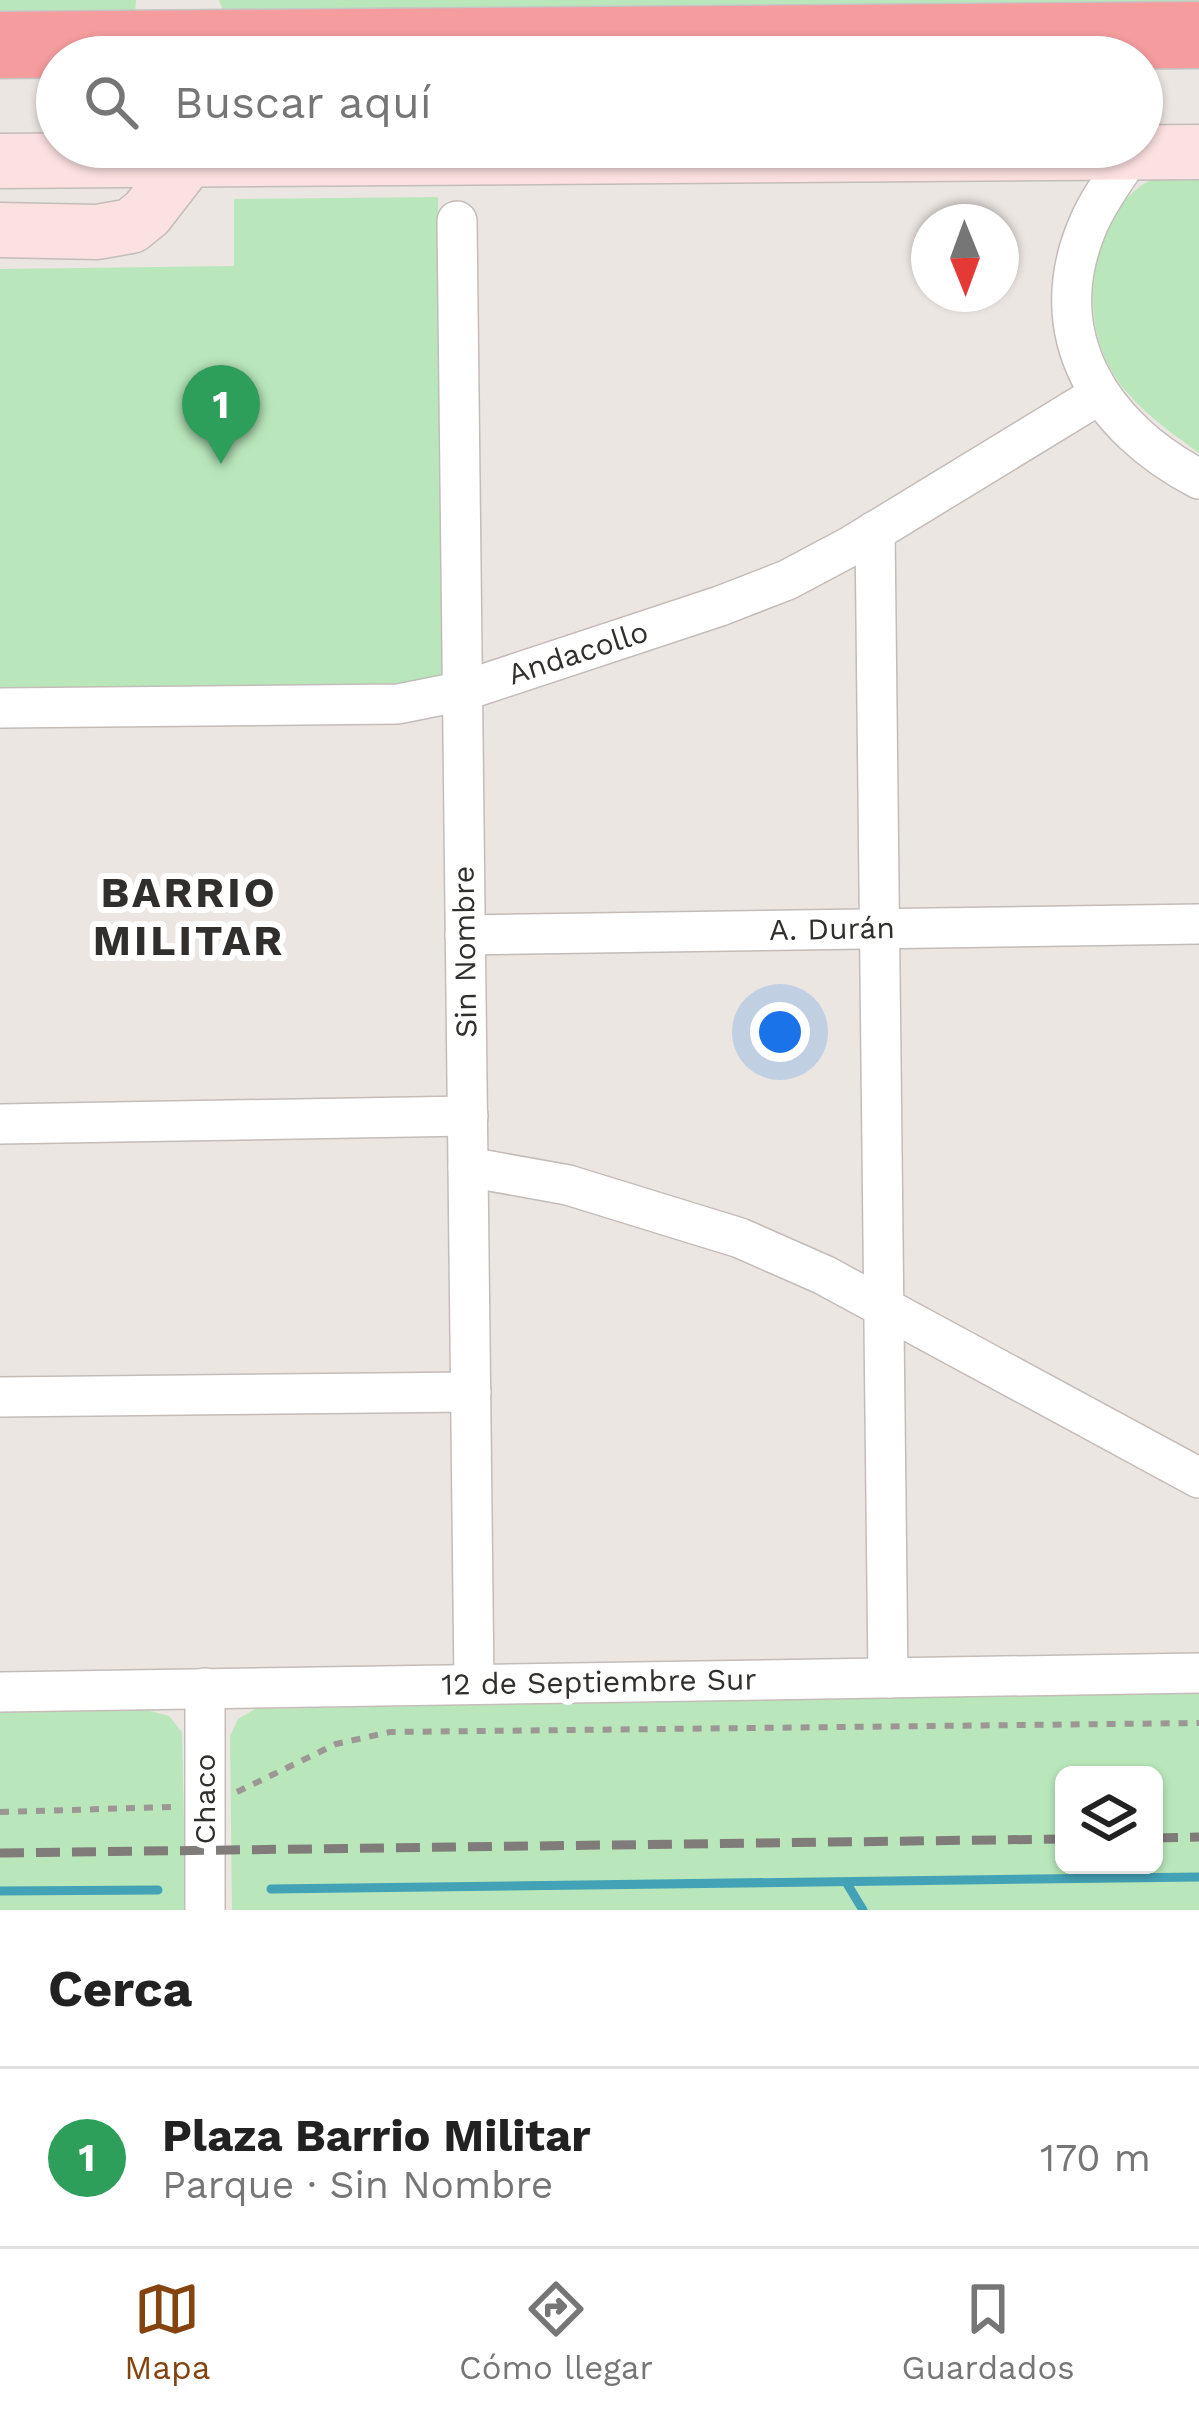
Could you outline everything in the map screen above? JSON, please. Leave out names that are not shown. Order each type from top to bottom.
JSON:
[{"type":"highway","points":[[137,36],[1199,34]]},
{"type":"highway","points":[[0,44],[36,42]]},
{"type":"highway","points":[[1163,72],[1199,72]]},
{"type":"highway","points":[[0,82],[36,82]]},
{"type":"street","points":[[1163,153],[1199,152]]},
{"type":"street","points":[[0,161],[36,159]]},
{"type":"street","points":[[2,230],[121,230],[147,213],[178,168]]},
{"type":"street","points":[[1123,168],[1088,225],[1073,288],[1079,353],[1100,394],[1136,438],[1199,479]]},
{"type":"street","name":"Sin Nombre","points":[[457,221],[474,1684]]},
{"type":"street","name":"Andacollo","points":[[0,708],[398,704],[463,691],[754,594],[819,564],[1100,394]]},
{"type":"street","points":[[875,531],[888,1678]]},
{"type":"street","name":"A. Durán","points":[[465,934],[1199,924]]},
{"type":"street","points":[[0,1124],[467,1116]]},
{"type":"street","points":[[468,1167],[542,1178],[740,1238],[794,1260],[1199,1478]]},
{"type":"street","points":[[0,1397],[471,1392]]},
{"type":"street","name":"12 de Septiembre Sur","points":[[0,1692],[1199,1673]]},
{"type":"street","name":"Chaco","points":[[205,1688],[205,1910]]},
{"type":"path","points":[[0,1812],[144,1810],[205,1800],[241,1791],[336,1744],[390,1732],[1199,1723]]},
{"type":"green space","points":[[0,0],[136,0],[135,17],[0,16]]},
{"type":"green space","points":[[219,0],[1199,0],[1199,6],[223,11]]},
{"type":"green space","points":[[1199,169],[1199,453],[1147,413],[1115,376],[1099,340],[1093,291],[1102,241],[1127,199],[1151,180]]},
{"type":"green space","points":[[438,197],[445,658],[441,676],[426,686],[0,695],[0,269],[234,266],[234,199]]},
{"type":"green space","points":[[1199,1693],[1199,1910],[232,1910],[230,1736],[238,1719],[255,1709]]},
{"type":"green space","points":[[147,1710],[169,1716],[182,1732],[186,1910],[0,1910],[0,1713]]},
{"type":"waterway","points":[[271,1889],[1199,1877]]},
{"type":"waterway","points":[[846,1882],[863,1910]]},
{"type":"waterway","points":[[0,1891],[158,1890]]},
{"type":"railway","points":[[1163,1838],[1199,1837]]},
{"type":"railway","points":[[0,1853],[1055,1839]]},
{"type":"place","name":"Plaza Barrio Militar","points":[[221,464]]},
{"type":"district","name":"BARRIO MILITAR","points":[[189,916]]}]
